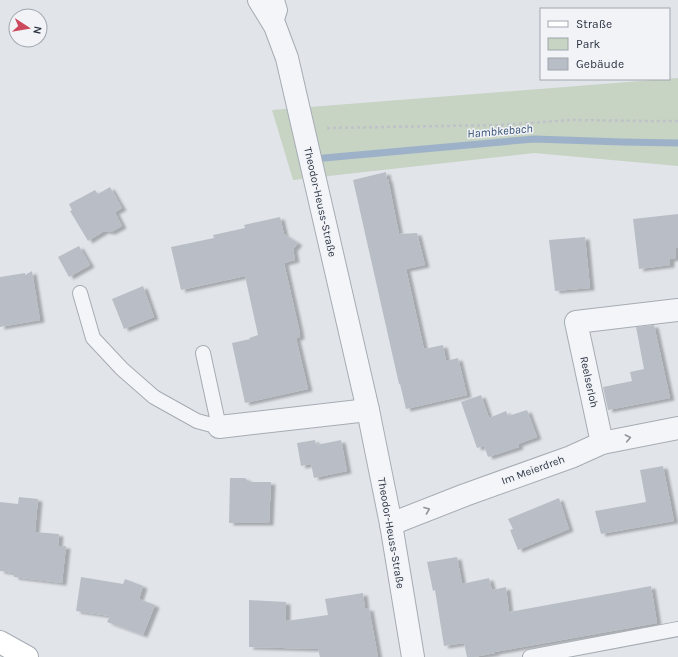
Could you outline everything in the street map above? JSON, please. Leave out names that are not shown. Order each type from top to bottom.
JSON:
[{"type":"main road","points":[[0,642],[27,657]]},
{"type":"street","name":"Theodor-Heuss-Straße","points":[[259,0],[276,26],[287,58],[368,410],[391,524],[413,657]]},
{"type":"street","name":"Reelserloh","points":[[602,443],[570,323],[678,310]]},
{"type":"street","points":[[219,426],[368,410]]},
{"type":"street","name":"Im Meierdreh","points":[[391,524],[465,495],[571,457],[602,443],[678,428]]},
{"type":"lane","points":[[276,26],[280,10],[277,0]]},
{"type":"lane","points":[[80,293],[93,338],[122,370],[154,397],[196,421],[219,426],[203,353]]},
{"type":"lane","points":[[530,657],[678,629]]},
{"type":"path","points":[[324,128],[502,125],[570,120],[678,121]]},
{"type":"green space","points":[[678,78],[678,166],[534,153],[293,180],[272,110],[653,80],[670,80],[670,79]]},
{"type":"building","points":[[386,172],[399,234],[417,233],[425,265],[406,269],[424,349],[443,345],[446,361],[458,358],[467,395],[406,409],[353,180]]},
{"type":"building","points":[[110,187],[122,208],[115,212],[122,226],[111,232],[104,231],[88,241],[70,211],[72,210],[69,204],[95,190],[98,194]]},
{"type":"building","points":[[678,214],[678,248],[675,248],[676,258],[670,259],[670,265],[639,269],[633,219]]},
{"type":"building","points":[[280,217],[284,234],[298,243],[293,249],[295,260],[284,263],[299,329],[300,337],[296,338],[308,389],[245,403],[232,343],[250,339],[249,338],[258,335],[245,276],[181,290],[171,247],[214,238],[213,235],[245,228],[244,225]]},
{"type":"building","points":[[585,237],[590,288],[555,291],[549,240]]},
{"type":"building","points":[[79,246],[90,265],[69,277],[58,257]]},
{"type":"building","points":[[32,271],[40,320],[0,327],[0,277],[25,273],[25,275]]},
{"type":"building","points":[[143,286],[154,317],[124,329],[112,299]]},
{"type":"building","points":[[654,325],[670,398],[608,410],[603,387],[632,381],[630,372],[644,369],[636,327]]},
{"type":"building","points":[[481,395],[489,418],[506,411],[508,416],[527,410],[537,437],[518,444],[519,447],[488,457],[484,446],[477,448],[461,402]]},
{"type":"building","points":[[315,440],[316,445],[341,440],[347,471],[314,478],[311,464],[301,466],[297,443]]},
{"type":"building","points":[[663,466],[674,521],[601,534],[595,511],[646,502],[640,470]]},
{"type":"building","points":[[230,478],[245,478],[249,482],[271,482],[269,523],[229,523]]},
{"type":"building","points":[[19,497],[38,499],[35,532],[59,534],[58,546],[66,546],[62,583],[14,577],[14,573],[0,571],[0,502],[18,504]]},
{"type":"building","points":[[559,498],[569,529],[518,550],[510,530],[513,529],[508,519]]},
{"type":"building","points":[[457,557],[462,584],[489,578],[492,590],[506,587],[509,612],[651,586],[657,623],[474,657],[467,657],[464,643],[444,646],[435,590],[433,591],[427,562]]},
{"type":"building","points":[[81,577],[123,584],[125,579],[143,586],[139,599],[155,605],[143,635],[107,622],[110,616],[76,611]]},
{"type":"building","points":[[363,593],[365,609],[369,608],[378,657],[320,657],[318,649],[249,647],[249,600],[286,602],[286,621],[328,615],[325,599]]},
{"type":"waterway","name":"Hambkebach","points":[[324,158],[534,139],[678,143]]}]
